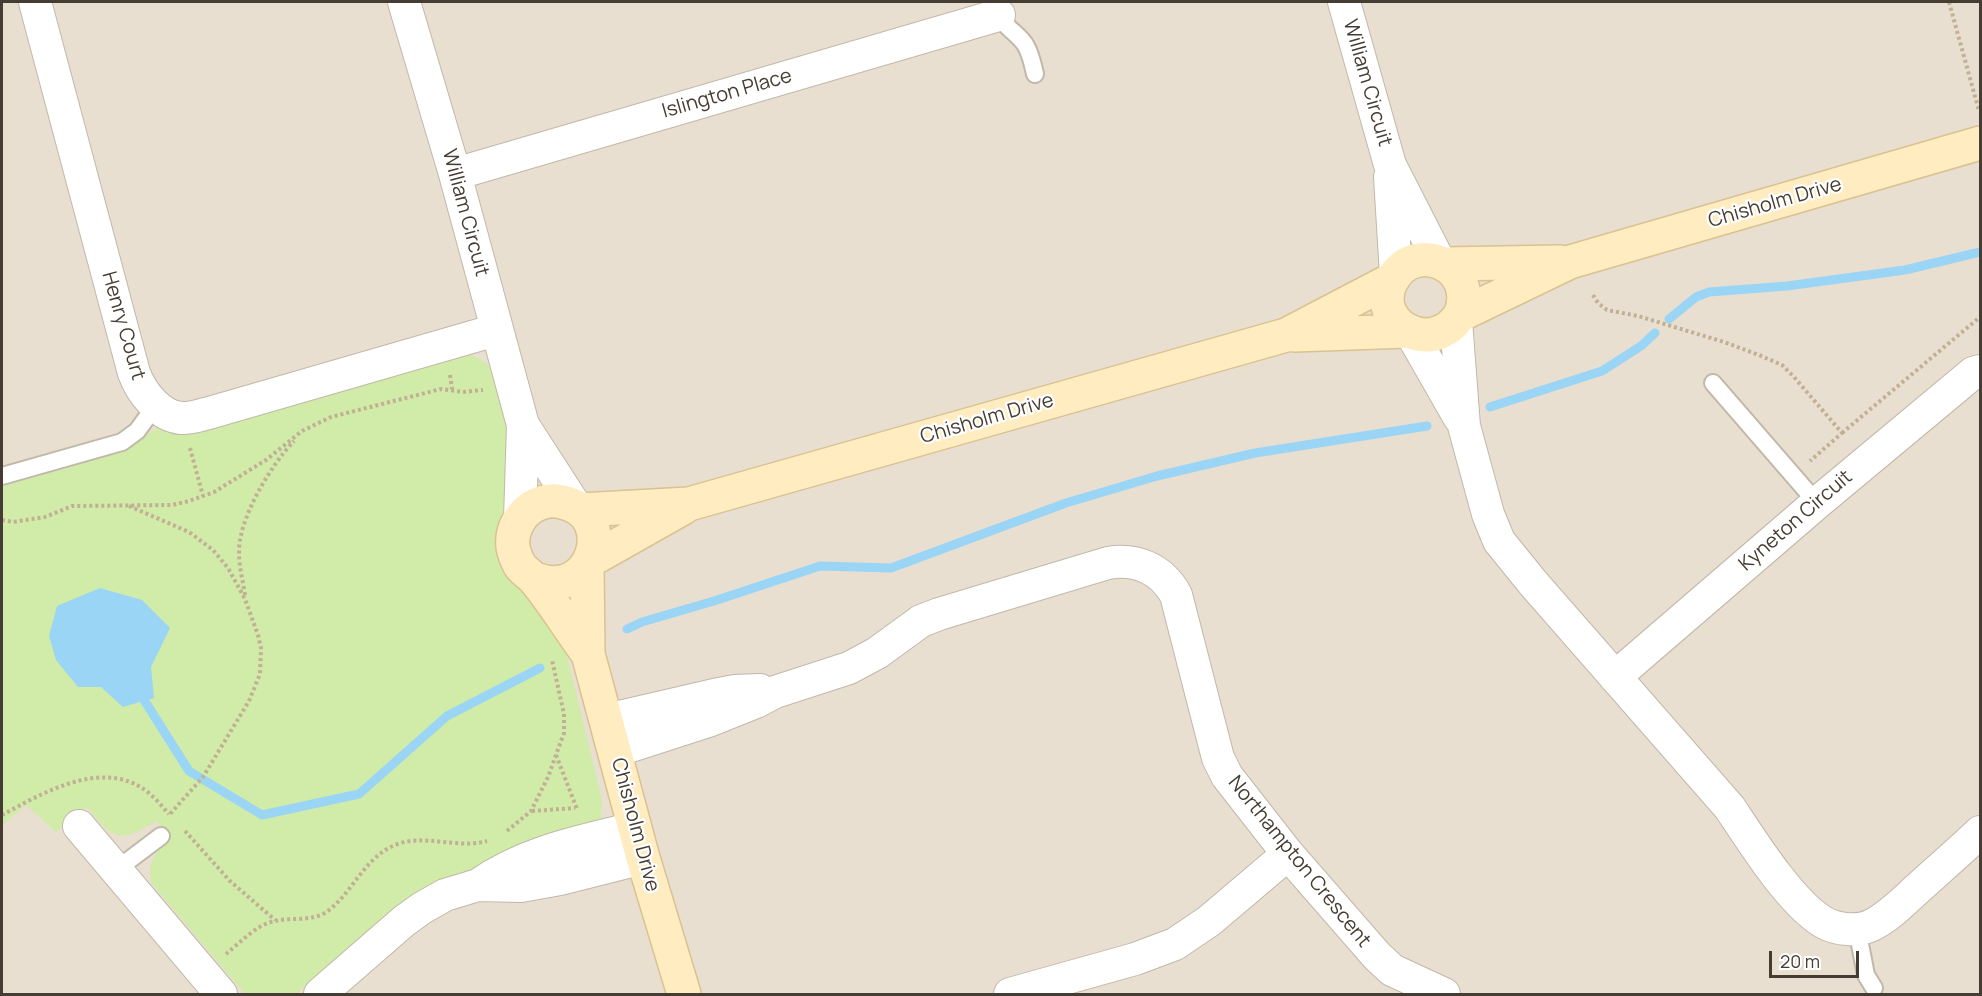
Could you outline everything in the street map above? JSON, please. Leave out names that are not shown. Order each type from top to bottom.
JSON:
[{"type":"street","name":"Henry Court","points":[[35,2],[135,373],[140,386],[169,412]]},
{"type":"street","name":"William Circuit","points":[[404,2],[455,174],[523,425],[520,519]]},
{"type":"street","name":"William Circuit","points":[[1344,2],[1390,165],[1442,263]]},
{"type":"street","name":"Islington Place","points":[[455,174],[999,8]]},
{"type":"street","name":"Chisholm Drive","points":[[1458,318],[1570,262],[1980,143]]},
{"type":"street","name":"William Circuit","points":[[1390,165],[1394,277]]},
{"type":"street","points":[[1409,332],[1428,336],[1436,334],[1451,327],[1458,318],[1464,301],[1463,286],[1456,273],[1442,263],[1423,259],[1408,264],[1394,277],[1388,293],[1389,308],[1396,321],[1409,332],[1464,426]]},
{"type":"street","name":"Chisholm Drive","points":[[1442,263],[1570,262]]},
{"type":"street","name":"Chisholm Drive","points":[[578,509],[689,504],[1286,335],[1394,277]]},
{"type":"street","points":[[1458,318],[1464,426],[1488,513],[1499,541],[1730,808],[1758,849],[1804,906],[1823,922],[1837,928],[1857,929],[1872,925],[1896,908],[1980,832]]},
{"type":"street","points":[[169,412],[209,413],[496,330]]},
{"type":"street","name":"Chisholm Drive","points":[[1286,335],[1409,332]]},
{"type":"street","name":"Kyneton Circuit","points":[[1616,677],[1817,503],[1973,373],[1980,371]]},
{"type":"street","name":"William Circuit","points":[[523,425],[578,509]]},
{"type":"street","points":[[550,501],[559,501],[578,509],[589,520],[594,533],[595,546],[589,563],[581,573],[566,581],[549,583],[533,578],[520,566],[513,551],[513,534],[520,519],[533,507],[550,501]]},
{"type":"street","name":"Chisholm Drive","points":[[684,994],[639,843],[588,654],[589,563],[689,504]]},
{"type":"street","name":"Northampton Crescent","points":[[615,751],[711,720],[775,692],[849,668],[877,653],[921,621],[939,614],[1108,563],[1118,561],[1138,563],[1162,577],[1176,595],[1218,758],[1227,776],[1288,854],[1387,966],[1399,974],[1444,994]]},
{"type":"street","name":"Chisholm Drive","points":[[533,578],[588,654]]},
{"type":"street","name":"Northampton Crescent","points":[[606,720],[735,691],[753,689],[775,692]]},
{"type":"street","points":[[79,826],[211,984]]},
{"type":"street","points":[[320,994],[404,921],[446,895],[478,885],[521,886],[560,879],[639,843]]},
{"type":"street","points":[[1010,994],[1135,959],[1175,944],[1209,921],[1288,854]]},
{"type":"lane","name":"Islington Place","points":[[999,8],[1026,45],[1035,74]]},
{"type":"lane","points":[[1713,383],[1817,503]]},
{"type":"lane","points":[[2,476],[122,441],[169,412]]},
{"type":"lane","points":[[116,870],[161,836]]},
{"type":"lane","points":[[1857,929],[1866,975],[1874,988]]},
{"type":"path","points":[[1949,2],[1980,118]]},
{"type":"path","points":[[1593,295],[1598,303],[1607,310],[1638,316],[1724,342],[1782,366],[1842,433]]},
{"type":"path","points":[[1793,476],[1980,317]]},
{"type":"path","points":[[2,520],[14,522],[45,516],[72,506],[172,505],[189,501],[204,496],[266,460],[302,431],[331,417],[441,389],[463,392],[512,384]]},
{"type":"path","points":[[169,412],[204,496]]},
{"type":"path","points":[[245,599],[239,551],[245,523],[268,472],[302,431]]},
{"type":"path","points":[[125,504],[189,532],[203,541],[228,568],[245,599],[261,648],[260,674],[236,724],[203,777],[170,814]]},
{"type":"path","points":[[501,836],[531,811],[548,777],[564,733],[564,714],[557,682]]},
{"type":"path","points":[[556,755],[576,808],[584,814]]},
{"type":"path","points":[[531,811],[576,808]]},
{"type":"path","points":[[211,984],[266,924],[276,920],[306,918],[322,914],[343,896],[377,855],[399,844],[426,841],[459,844],[493,839]]},
{"type":"shaded area","points":[[2,2],[1980,2],[1980,994],[2,994]]},
{"type":"green space","points":[[464,353],[486,363],[498,384],[510,449],[510,505],[564,644],[602,800],[601,818],[595,825],[410,897],[296,994],[245,994],[152,884],[150,870],[153,858],[169,837],[157,821],[133,833],[118,835],[104,826],[87,807],[56,832],[26,805],[2,826],[2,486],[127,448],[160,426]]},
{"type":"water","points":[[100,588],[142,600],[170,628],[151,667],[154,698],[123,707],[101,687],[78,687],[56,660],[49,636],[57,606]]},
{"type":"waterway","points":[[1669,319],[1696,297],[1709,292],[1787,286],[1905,270],[1980,252]]},
{"type":"waterway","points":[[1490,407],[1602,371],[1641,346],[1655,333]]},
{"type":"waterway","points":[[627,629],[642,622],[820,566],[891,568],[1066,503],[1157,476],[1255,453],[1427,426]]},
{"type":"waterway","points":[[139,692],[189,771],[262,815],[359,794],[447,716],[540,668]]}]
